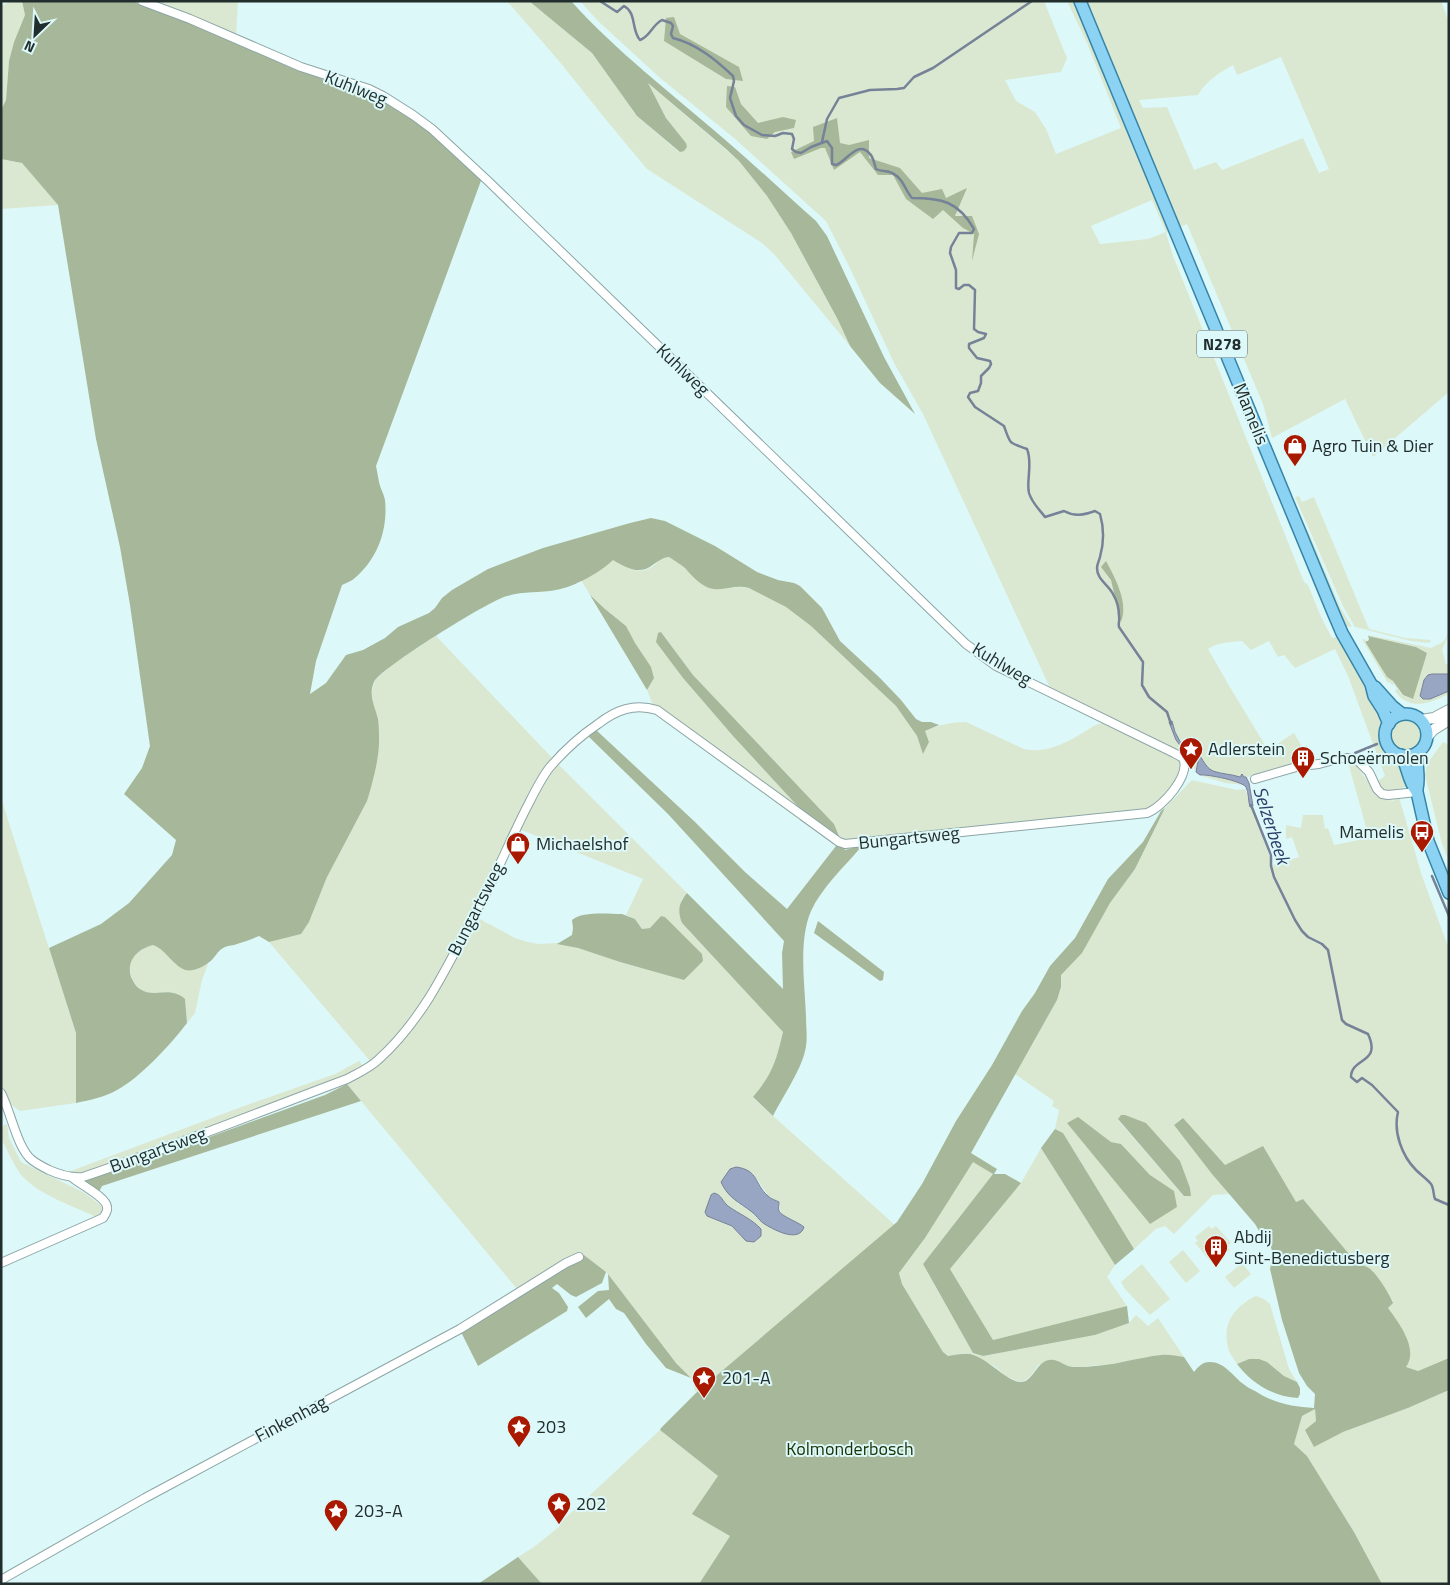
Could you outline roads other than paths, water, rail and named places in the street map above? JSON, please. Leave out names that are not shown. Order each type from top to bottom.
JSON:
[{"type":"main road","name":"Mamelis","points":[[1080,1],[1342,633],[1371,684],[1394,709],[1402,714]]},
{"type":"main road","name":"Mamelis","points":[[1371,684],[1374,696],[1389,724]]},
{"type":"main road","name":"N278","points":[[1402,714],[1412,715],[1421,720]]},
{"type":"main road","points":[[1389,724],[1394,718],[1402,714]]},
{"type":"main road","points":[[1401,755],[1409,756],[1417,753],[1424,747],[1428,736],[1426,727],[1421,720]]},
{"type":"main road","name":"N278","points":[[1389,724],[1385,734],[1386,741],[1392,750],[1401,755],[1407,769],[1412,786],[1416,792],[1428,841],[1449,893]]},
{"type":"main road","name":"N278","points":[[1416,792],[1418,784],[1417,753]]},
{"type":"street","name":"Kuhlweg","points":[[142,1],[190,19],[301,67],[370,89],[414,115],[432,129],[487,180],[966,644],[996,666],[1183,758],[1184,764],[1179,784]]},
{"type":"street","name":"Bungartsweg","points":[[74,1178],[83,1177],[139,1158],[295,1100],[347,1079],[378,1061],[413,1022],[430,996],[478,909],[527,807],[550,768],[574,742],[602,720],[628,707],[640,706],[657,710],[838,842],[846,844],[1147,813],[1161,804],[1179,784]]},
{"type":"street","points":[[1421,720],[1434,718],[1449,710]]},
{"type":"street","points":[[1428,736],[1433,730],[1449,720]]},
{"type":"street","points":[[1255,779],[1300,766],[1351,758],[1358,761],[1369,772],[1377,789],[1382,794],[1388,796],[1416,792]]},
{"type":"street","points":[[1,1094],[25,1152],[32,1160],[57,1173],[74,1178],[79,1184],[105,1201],[107,1207],[103,1218],[1,1263]]},
{"type":"street","name":"Finkenhag","points":[[1,1580],[144,1498],[460,1330],[566,1263],[580,1257]]},
{"type":"water","points":[[1449,674],[1449,691],[1430,699],[1423,699],[1420,696],[1424,680],[1428,675]]},
{"type":"water","points":[[1172,721],[1175,732],[1183,747],[1197,752],[1210,769],[1240,777],[1242,774],[1246,777],[1249,783],[1253,806],[1250,807],[1246,787],[1238,782],[1200,775],[1196,772],[1198,761],[1191,754],[1185,752],[1176,740],[1169,722]]},
{"type":"water","points":[[736,1167],[753,1174],[770,1198],[779,1202],[780,1213],[804,1227],[801,1232],[791,1235],[772,1229],[730,1196],[721,1182],[730,1169]]},
{"type":"water","points":[[714,1193],[728,1206],[757,1225],[761,1229],[761,1236],[754,1242],[746,1241],[732,1226],[707,1216],[705,1212],[711,1195]]},
{"type":"waterway","name":"Selzerbeek","points":[[600,1],[617,12],[624,6],[628,9],[640,40],[662,20],[671,23],[673,26],[671,34],[673,38],[698,48],[720,64],[733,76],[734,81],[730,98],[736,116],[744,125],[762,135],[792,134],[794,139],[792,149],[801,153],[827,141],[832,148],[832,164],[836,165],[857,150],[866,150],[872,157],[876,169],[896,175],[912,198],[940,200],[962,212],[974,229],[972,233],[959,233],[951,247],[950,253],[956,270],[956,288],[959,289],[964,285],[969,285],[975,290],[974,329],[986,334],[984,338],[969,344],[969,348],[977,358],[990,361],[991,364],[981,376],[978,391],[970,393],[968,397],[975,407],[1004,426],[1011,442],[1027,449],[1029,454],[1028,483],[1030,497],[1045,517],[1064,511],[1076,515],[1095,511],[1100,514],[1103,541],[1097,572],[1116,599],[1119,610],[1119,627],[1143,662],[1142,685],[1149,697],[1167,712],[1171,724]]},
{"type":"waterway","points":[[822,142],[827,119],[839,98],[870,90],[904,88],[914,77],[933,68],[1032,1]]},
{"type":"waterway","points":[[1355,753],[1377,744]]},
{"type":"waterway","name":"Selzerbeek","points":[[1251,805],[1271,855],[1274,877],[1295,920],[1308,937],[1322,944],[1328,950],[1342,1020],[1346,1024],[1368,1034],[1371,1051],[1369,1056],[1352,1071],[1351,1077],[1357,1082],[1362,1078],[1372,1085],[1398,1112],[1397,1128],[1403,1151],[1416,1170],[1431,1184],[1435,1199],[1449,1205]]},
{"type":"waterway","points":[[1432,876],[1449,916]]},
{"type":"place","name":"Agro Tuin & Dier","points":[[1295,467]]},
{"type":"place","name":"Adlerstein","points":[[1191,770]]},
{"type":"place","name":"Schoeërmolen","points":[[1303,779]]},
{"type":"place","name":"Mamelis","points":[[1422,853]]},
{"type":"place","name":"Michaelshof","points":[[518,865]]},
{"type":"place","name":"Abdij Sint-Benedictusberg","points":[[1216,1268]]},
{"type":"place","name":"201-A","points":[[704,1399]]},
{"type":"place","name":"203","points":[[519,1448]]},
{"type":"place","name":"202","points":[[559,1525]]},
{"type":"place","name":"203-A","points":[[336,1532]]},
{"type":"park label","name":"Kolmonderbosch","points":[[850,1449]]}]
